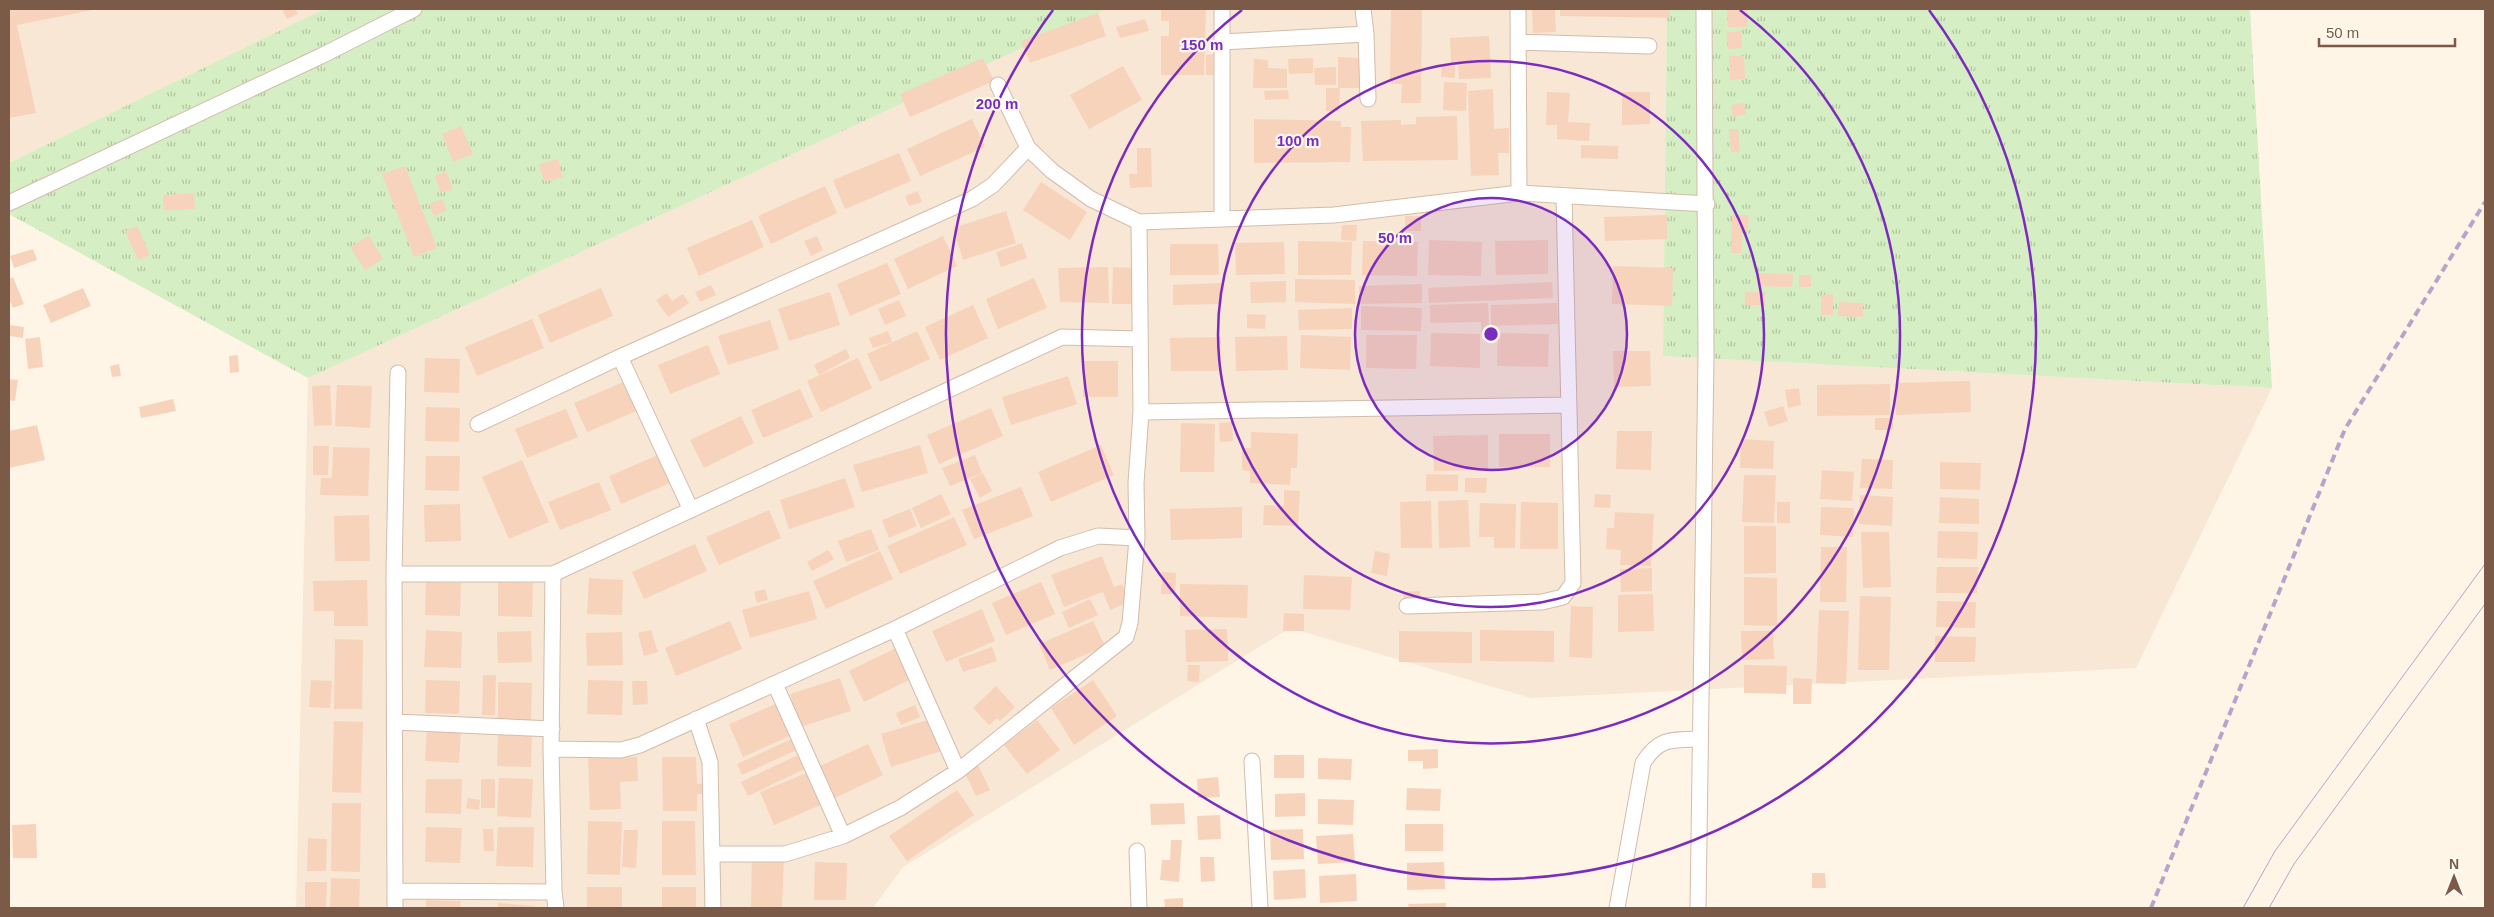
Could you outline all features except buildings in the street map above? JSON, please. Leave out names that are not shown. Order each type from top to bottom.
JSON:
[{"type":"street","points":[[9,203],[321,56],[414,9]]},
{"type":"street","points":[[1222,9],[1222,219]]},
{"type":"street","points":[[1363,9],[1366,34],[1368,99]]},
{"type":"street","points":[[1518,9],[1519,193]]},
{"type":"street","points":[[1698,908],[1707,204],[1704,9]]},
{"type":"street","points":[[1222,42],[1366,34]]},
{"type":"street","points":[[1518,42],[1649,46]]},
{"type":"street","points":[[998,86],[1028,148],[1052,170],[1091,200],[1139,222],[1334,215],[1519,193],[1707,204]]},
{"type":"street","points":[[478,424],[620,357],[972,200],[993,185],[1028,148]]},
{"type":"street","points":[[1407,606],[1542,602],[1563,597],[1573,584],[1564,196]]},
{"type":"street","points":[[713,854],[785,854],[843,836],[900,808],[958,771],[1126,636],[1130,623],[1138,538],[1136,483],[1141,412],[1139,222]]},
{"type":"street","points":[[394,574],[553,574],[1062,337],[1140,339]]},
{"type":"street","points":[[620,357],[691,510]]},
{"type":"street","points":[[395,908],[394,574],[398,373]]},
{"type":"street","points":[[1141,412],[1569,406]]},
{"type":"street","points":[[551,749],[621,750],[640,745],[895,629],[1060,548],[1098,536],[1138,538]]},
{"type":"street","points":[[553,574],[551,749],[556,908]]},
{"type":"street","points":[[895,629],[958,771]]},
{"type":"street","points":[[775,684],[843,836]]},
{"type":"street","points":[[696,719],[710,762],[713,908]]},
{"type":"street","points":[[395,722],[552,728]]},
{"type":"street","points":[[1617,908],[1643,763],[1652,749],[1660,742],[1700,739]]},
{"type":"street","points":[[1252,761],[1260,908]]},
{"type":"street","points":[[1137,851],[1139,908]]},
{"type":"street","points":[[395,891],[554,892]]},
{"type":"shaded area","points":[[9,9],[324,9],[9,163]]},
{"type":"shaded area","points":[[1107,9],[1667,9],[1663,356],[2272,388],[2136,668],[1531,698],[1290,628],[903,867],[873,908],[296,908],[308,378]]},
{"type":"green space","points":[[324,9],[1107,9],[308,378],[9,214],[9,163]]},
{"type":"green space","points":[[1667,9],[2250,9],[2272,388],[1663,356]]},
{"type":"tram line","points":[[2243,908],[2275,851],[2485,564]]},
{"type":"tram line","points":[[2269,908],[2294,864],[2485,604]]},
{"type":"railway","points":[[2151,908],[2345,429],[2485,202]]}]
